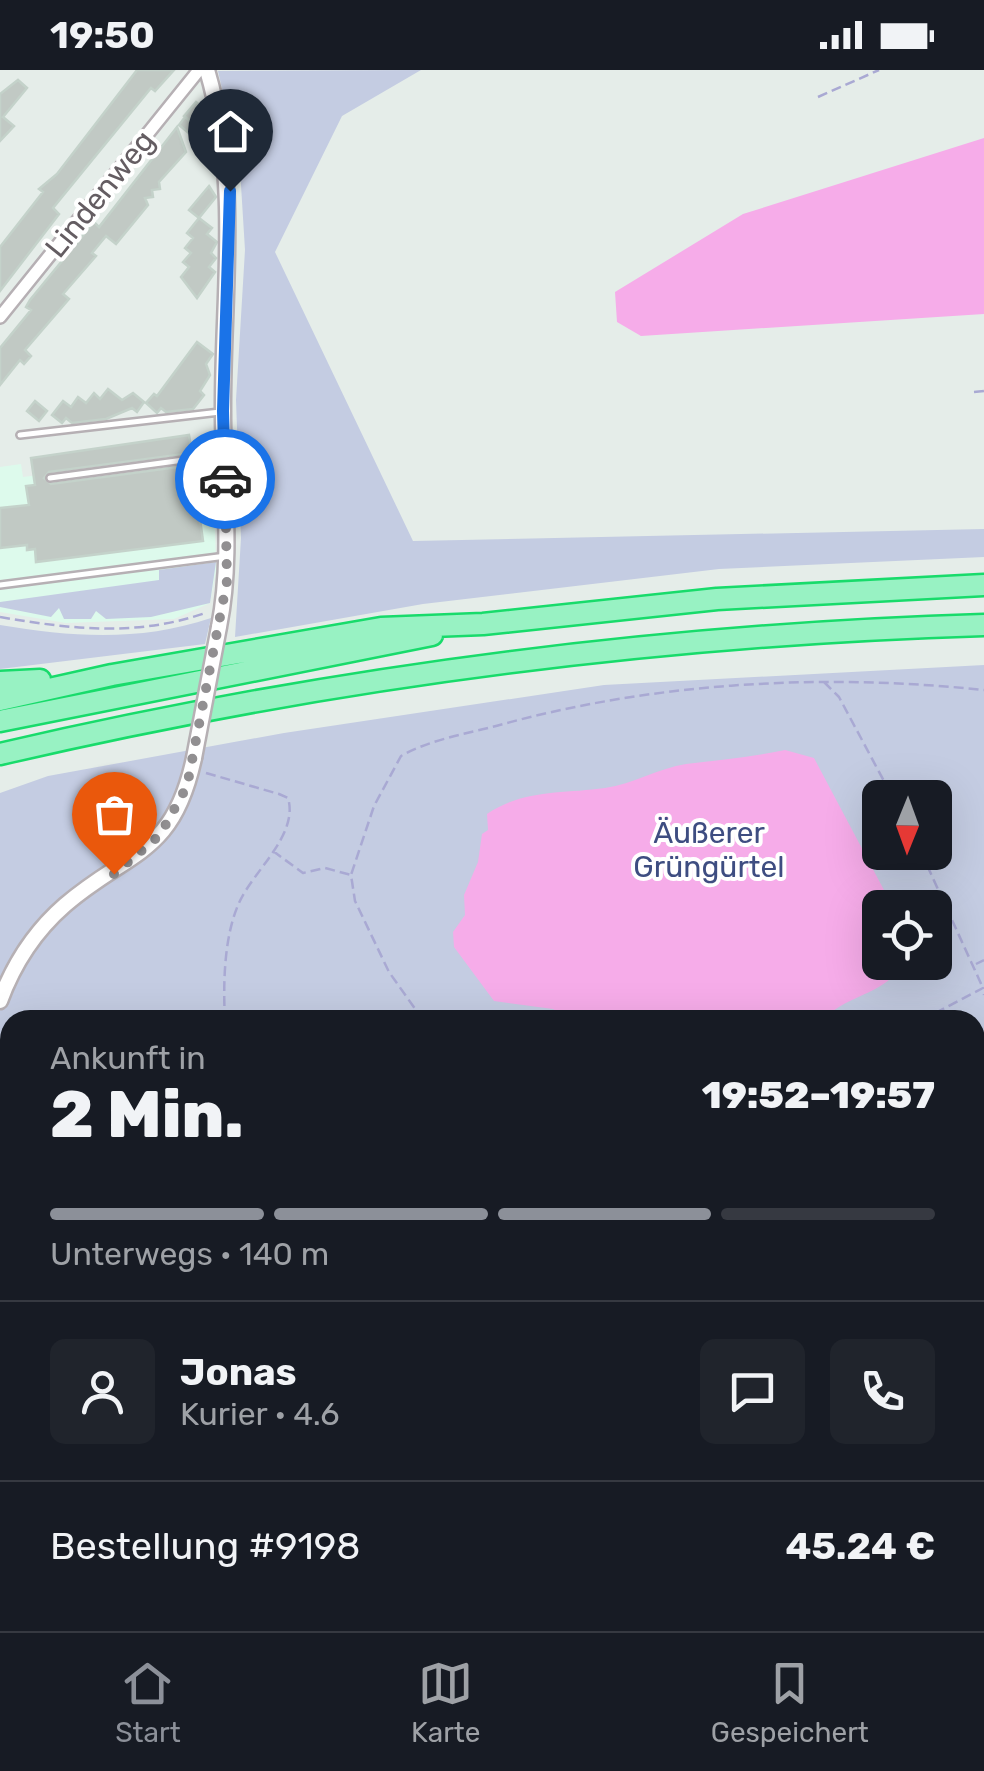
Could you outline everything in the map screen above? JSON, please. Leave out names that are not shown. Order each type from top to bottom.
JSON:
[{"type":"highway","points":[[0,700],[112,675],[382,628],[483,624],[717,599],[984,584]]},
{"type":"highway","points":[[0,721],[483,624]]},
{"type":"highway","points":[[0,754],[321,690],[530,660],[792,635],[984,625]]},
{"type":"highway","points":[[0,682],[112,675]]},
{"type":"highway","points":[[0,768],[81,735]]},
{"type":"street","name":"Lindenweg","points":[[0,317],[199,70]]},
{"type":"street","points":[[0,1001],[12,967],[39,930],[68,903],[136,859],[160,835],[198,764],[229,555],[223,411],[230,191],[207,70]]},
{"type":"lane","points":[[20,435],[223,411]]},
{"type":"lane","points":[[50,478],[224,454]]},
{"type":"lane","points":[[0,584],[229,555]]},
{"type":"path","points":[[818,96],[879,70]]},
{"type":"path","points":[[974,392],[984,391]]},
{"type":"path","points":[[0,617],[90,630],[172,625],[190,619]]},
{"type":"path","points":[[416,1010],[390,972],[355,901],[351,876],[384,782],[401,756],[413,749],[565,707],[823,681],[875,680],[984,690]]},
{"type":"path","points":[[823,681],[839,697],[883,780]]},
{"type":"path","points":[[198,764],[288,798],[288,823],[238,904],[227,956],[225,1010]]},
{"type":"path","points":[[272,850],[303,872],[325,868],[351,876]]},
{"type":"path","points":[[929,870],[974,965],[984,995]]},
{"type":"path","points":[[974,965],[984,960]]},
{"type":"path","points":[[941,1010],[983,988]]},
{"type":"shaded area","points":[[984,138],[984,314],[641,336],[617,322],[615,292],[743,214]]},
{"type":"shaded area","points":[[213,452],[216,570],[210,603],[174,619],[66,623],[0,612],[0,467],[21,464],[23,477]]},
{"type":"shaded area","points":[[785,750],[814,758],[862,849],[862,870],[873,870],[884,890],[862,890],[862,980],[889,980],[835,1010],[555,1010],[494,1001],[454,947],[453,932],[465,915],[464,895],[478,862],[482,834],[488,830],[487,814],[529,796],[605,788],[676,766]]},
{"type":"green space","points":[[421,70],[342,116],[275,252],[413,541],[984,529],[984,557],[719,569],[423,604],[235,637],[241,538],[236,400],[245,250],[240,169],[218,71]]},
{"type":"green space","points":[[216,562],[210,603],[151,617],[106,619],[96,611],[91,619],[64,619],[59,608],[51,617],[0,607],[0,602],[159,580],[159,570]]},
{"type":"green space","points":[[211,618],[205,644],[0,669],[0,625],[106,635],[158,631]]},
{"type":"green space","name":"Äußerer Grüngürtel","points":[[984,665],[984,1010],[0,1010],[0,793],[48,776],[284,733],[604,685]]},
{"type":"building","points":[[137,70],[174,70],[155,91],[151,88],[53,208],[59,214],[0,291],[0,247],[43,192],[39,189],[57,174]]},
{"type":"building","points":[[18,80],[27,88],[3,117],[14,126],[0,141],[0,94]]},
{"type":"building","points":[[196,102],[204,109],[193,123],[184,116]]},
{"type":"building","points":[[185,117],[202,131],[196,139],[179,125]]},
{"type":"building","points":[[177,127],[186,152],[159,182],[160,189],[152,190],[153,197],[145,198],[148,205],[116,244],[106,236],[92,253],[96,256],[63,294],[69,299],[25,350],[31,356],[24,364],[20,360],[0,385],[0,348],[31,310],[26,307],[30,300],[94,222],[99,227]]},
{"type":"building","points":[[209,186],[216,197],[199,218],[189,210]]},
{"type":"building","points":[[199,218],[212,228],[207,234],[217,242],[211,253],[216,258],[209,267],[215,272],[197,298],[181,277],[189,267],[183,262],[191,253],[185,248],[193,238],[187,233]]},
{"type":"building","points":[[197,342],[213,354],[206,364],[210,375],[200,391],[204,395],[193,409],[166,412],[161,408],[157,413],[146,403],[154,394],[157,396]]},
{"type":"building","points":[[108,389],[122,400],[133,393],[144,402],[137,412],[132,408],[106,419],[72,423],[66,418],[62,423],[52,415],[63,401],[71,407],[78,397],[86,403],[94,393],[100,399]]},
{"type":"building","points":[[35,401],[47,411],[39,421],[27,411]]},
{"type":"building","points":[[189,435],[192,453],[49,472],[44,478],[51,484],[208,463],[208,475],[194,476],[203,541],[36,562],[35,549],[27,550],[27,545],[0,548],[0,508],[29,505],[26,486],[35,485],[31,458]]},
{"type":"way so far","points":[[114,874],[160,835],[187,786],[227,581],[225,479]]},
{"type":"route","points":[[225,479],[223,411],[230,191]]}]
